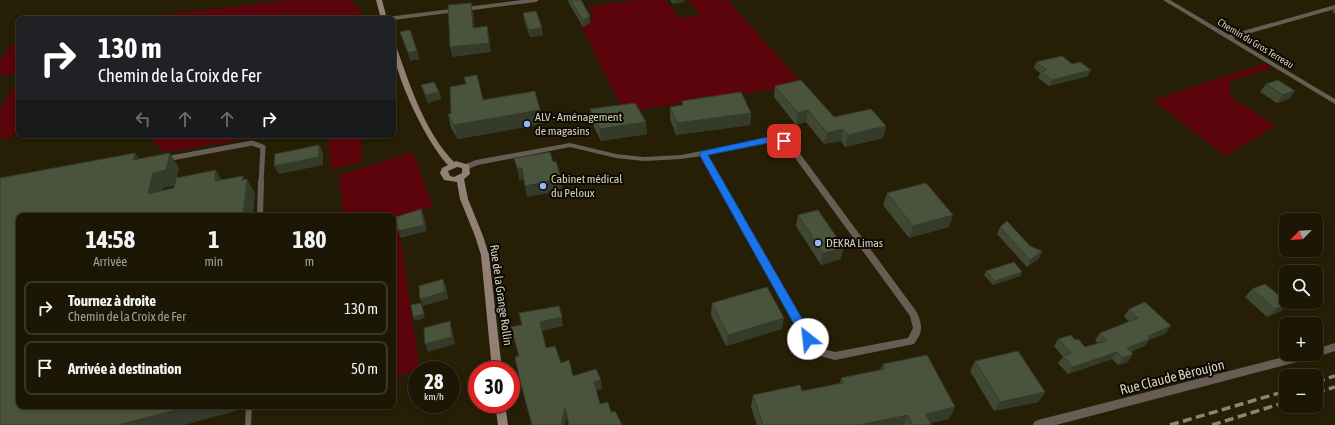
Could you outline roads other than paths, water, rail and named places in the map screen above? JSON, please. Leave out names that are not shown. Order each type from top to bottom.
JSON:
[{"type":"main road","points":[[379,0],[383,16]]},
{"type":"main road","points":[[396,53],[421,115],[439,149],[452,165]]},
{"type":"main road","points":[[460,164],[466,167],[466,174],[460,179],[450,180],[444,176],[445,170],[452,165],[460,164]]},
{"type":"main road","name":"Rue de la Grange Rollin","points":[[460,179],[464,199],[479,236],[484,255],[496,361]]},
{"type":"main road","points":[[501,413],[502,425]]},
{"type":"street","points":[[396,18],[536,0]]},
{"type":"street","name":"Chemin du Gros Terreau","points":[[1166,0],[1335,102]]},
{"type":"street","points":[[1229,38],[1335,7]]},
{"type":"street","points":[[466,167],[476,163],[570,145],[616,156],[644,159],[682,157],[703,154],[768,140],[787,142],[913,314],[918,323],[917,333],[911,341],[835,356],[820,352],[808,339],[703,154]]},
{"type":"street","points":[[1323,351],[1335,347]]},
{"type":"street","name":"Rue Claude Béroujon","points":[[1038,425],[1284,361]]},
{"type":"lane","points":[[157,160],[252,143],[263,147],[260,213]]},
{"type":"lane","points":[[248,425],[249,409]]},
{"type":"railway","points":[[1323,380],[1335,376]]},
{"type":"railway","points":[[1323,391],[1335,387]]},
{"type":"railway","points":[[1170,425],[1279,393]]},
{"type":"railway","points":[[1212,425],[1279,404]]},
{"type":"place","name":"ALV - Aménagement de magasins","points":[[527,124]]},
{"type":"place","name":"Cabinet médical du Peloux","points":[[543,186]]},
{"type":"place","name":"DEKRA Limas","points":[[818,243]]}]
